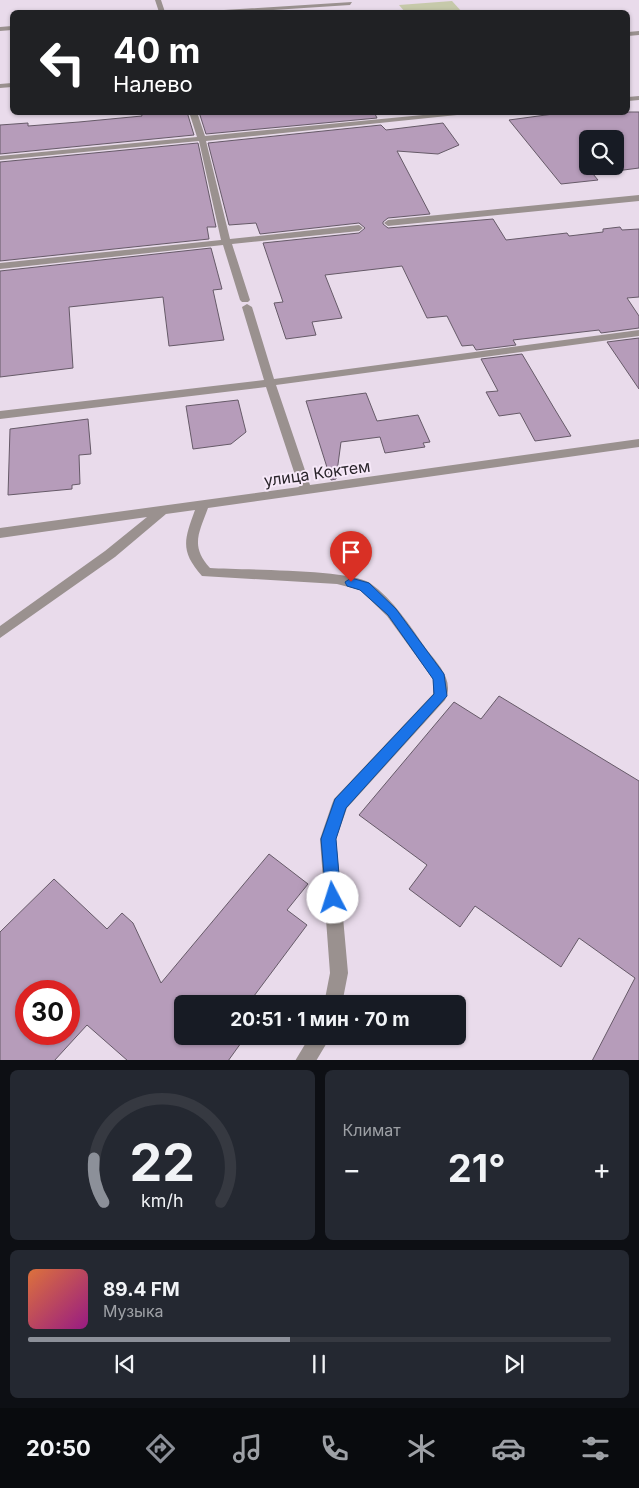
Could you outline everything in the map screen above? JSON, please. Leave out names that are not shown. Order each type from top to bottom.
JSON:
[{"type":"street","points":[[252,10],[350,3]]},
{"type":"street","points":[[195,115],[226,241],[306,491]]},
{"type":"street","points":[[0,158],[452,115]]},
{"type":"street","points":[[388,223],[639,198]]},
{"type":"street","points":[[0,266],[358,228]]},
{"type":"street","points":[[0,415],[270,383],[639,333]]},
{"type":"street","name":"улица Коктем","points":[[0,533],[204,506],[639,443]]},
{"type":"street","points":[[204,506],[190,540],[194,560],[208,573],[328,578],[364,586],[392,612],[440,678],[440,696],[340,804],[328,839],[338,973],[334,995]]},
{"type":"street","points":[[0,633],[110,554],[161,512]]},
{"type":"street","points":[[304,1060],[315,1045]]},
{"type":"green space","points":[[452,1],[460,10],[403,10],[399,5]]},
{"type":"building","points":[[630,112],[639,112],[639,168],[624,170],[624,130],[579,130],[579,175],[594,175],[598,180],[561,184],[509,120],[546,115],[630,115]]},
{"type":"building","points":[[188,115],[194,135],[0,154],[0,125],[28,123],[28,126],[142,116]]},
{"type":"building","points":[[200,115],[376,115],[377,118],[206,134]]},
{"type":"building","points":[[443,123],[459,145],[438,154],[397,151],[430,214],[388,218],[383,224],[388,228],[493,219],[506,240],[567,233],[569,236],[603,232],[603,229],[620,227],[622,230],[639,229],[639,297],[627,298],[639,316],[639,328],[601,333],[599,330],[513,340],[516,345],[476,350],[473,345],[462,346],[447,316],[427,318],[402,266],[325,275],[342,318],[312,322],[316,335],[286,339],[274,303],[283,302],[263,243],[359,233],[365,228],[359,223],[260,234],[256,223],[229,225],[208,143],[381,125],[386,130]]},
{"type":"building","points":[[198,143],[216,227],[207,227],[209,239],[0,261],[0,162]]},
{"type":"building","points":[[211,248],[222,289],[213,290],[224,340],[169,346],[163,297],[69,307],[73,368],[0,377],[0,271]]},
{"type":"building","points":[[639,338],[639,389],[607,342]]},
{"type":"building","points":[[522,354],[571,436],[535,441],[520,413],[499,416],[486,392],[498,391],[481,359]]},
{"type":"building","points":[[366,393],[377,421],[418,415],[430,442],[423,443],[425,447],[385,453],[380,437],[341,442],[336,479],[331,480],[306,401]]},
{"type":"building","points":[[238,400],[246,432],[231,444],[193,449],[186,406]]},
{"type":"building","points":[[88,419],[91,454],[79,455],[80,484],[72,485],[72,489],[8,495],[10,429]]},
{"type":"building","points":[[499,696],[639,781],[639,1060],[593,1060],[635,978],[579,938],[561,967],[475,906],[460,927],[409,889],[427,865],[359,815],[454,702],[481,719]]},
{"type":"building","points":[[269,854],[308,884],[287,910],[307,925],[255,995],[174,995],[174,1045],[240,1045],[229,1060],[127,1060],[87,1025],[80,1033],[80,980],[15,980],[15,1045],[69,1045],[55,1060],[0,1060],[0,932],[54,879],[107,929],[122,913],[133,923],[161,983]]},
{"type":"route","points":[[333,898],[328,839],[340,804],[440,696],[440,678],[392,612],[364,586],[351,582]]}]
